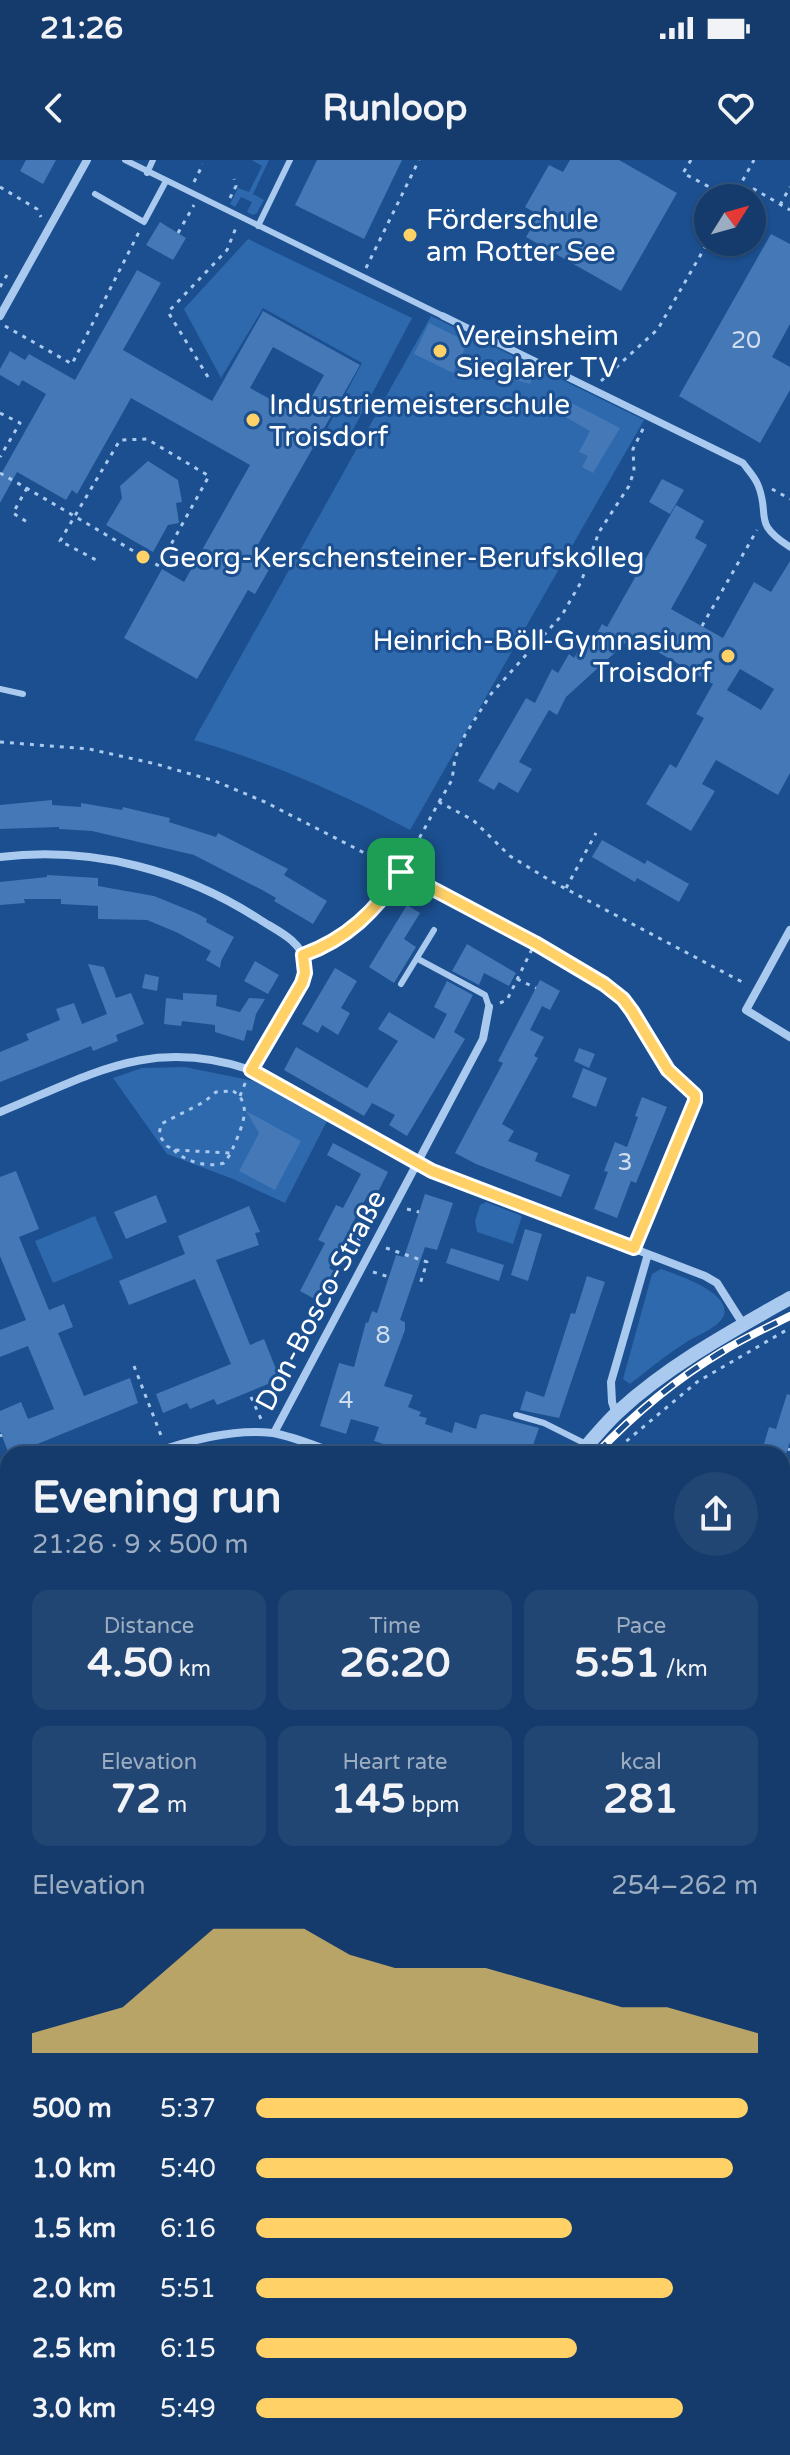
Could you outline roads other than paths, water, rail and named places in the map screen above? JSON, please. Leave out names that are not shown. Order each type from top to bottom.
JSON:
[{"type":"street","points":[[0,316],[87,160]]},
{"type":"street","points":[[443,316],[743,463],[760,489],[762,520],[775,538],[790,547]]},
{"type":"street","points":[[0,857],[91,857],[138,865],[241,907],[296,944],[303,955],[305,973],[302,983],[251,1070]]},
{"type":"street","points":[[790,930],[746,1010],[790,1037]]},
{"type":"street","name":"Don-Bosco-Straße","points":[[274,1433],[483,1039],[489,1007]]},
{"type":"street","points":[[0,1112],[109,1067],[151,1057],[176,1055],[251,1070],[416,1164],[717,1283],[743,1324]]},
{"type":"street","points":[[634,1248],[692,1108]]},
{"type":"street","points":[[616,1414],[611,1382],[648,1254]]},
{"type":"street","points":[[587,1446],[616,1414],[679,1364],[790,1298]]},
{"type":"street","points":[[178,1446],[218,1436],[260,1433],[274,1433],[314,1446]]},
{"type":"lane","points":[[125,160],[443,316]]},
{"type":"lane","points":[[147,173],[153,160]]},
{"type":"lane","points":[[258,226],[290,160]]},
{"type":"lane","points":[[95,194],[144,222],[166,181]]},
{"type":"lane","points":[[0,689],[23,694]]},
{"type":"lane","points":[[401,984],[434,930]]},
{"type":"lane","points":[[418,959],[485,995],[489,1007]]},
{"type":"lane","points":[[516,1415],[544,1423],[579,1446]]},
{"type":"railway","points":[[604,1446],[640,1411],[689,1373],[731,1346],[790,1316]]},
{"type":"place","name":"Förderschule am Rotter See","points":[[410,235]]},
{"type":"place","name":"Vereinsheim Sieglarer TV","points":[[440,351]]},
{"type":"place","name":"Industriemeisterschule Troisdorf","points":[[253,420]]},
{"type":"place","name":"Georg-Kerschensteiner-Berufskolleg","points":[[143,557]]},
{"type":"place","name":"Heinrich-Böll-Gymnasium Troisdorf","points":[[728,656]]}]
